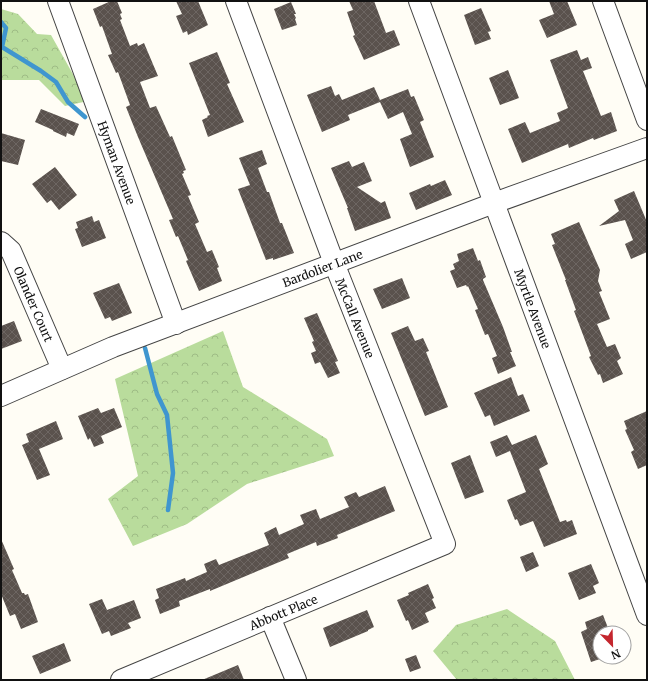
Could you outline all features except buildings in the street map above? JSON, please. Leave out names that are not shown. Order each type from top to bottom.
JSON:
[{"type":"street","name":"Hyman Avenue","points":[[58,1],[176,324]]},
{"type":"street","name":"McCall Avenue","points":[[236,1],[334,264],[445,544]]},
{"type":"street","name":"Myrtle Avenue","points":[[419,1],[647,615]]},
{"type":"street","points":[[603,1],[647,120]]},
{"type":"street","name":"Bardolier Lane","points":[[1,396],[112,347],[494,203],[647,148]]},
{"type":"street","name":"Olander Court","points":[[1,242],[11,251],[62,370]]},
{"type":"street","name":"Abbott Place","points":[[121,680],[445,544]]},
{"type":"street","points":[[270,617],[296,680]]},
{"type":"green space","points":[[1,9],[18,14],[37,34],[51,35],[88,101],[65,106],[39,80],[1,80]]},
{"type":"green space","points":[[223,331],[243,387],[327,439],[334,456],[247,484],[187,524],[133,546],[108,499],[138,476],[115,379]]},
{"type":"green space","points":[[507,609],[555,641],[575,680],[457,680],[433,651],[456,625]]},
{"type":"waterway","points":[[1,22],[6,28],[2,47],[56,82],[68,102],[85,117]]},
{"type":"waterway","points":[[145,348],[157,394],[167,415],[173,473],[168,510]]}]
